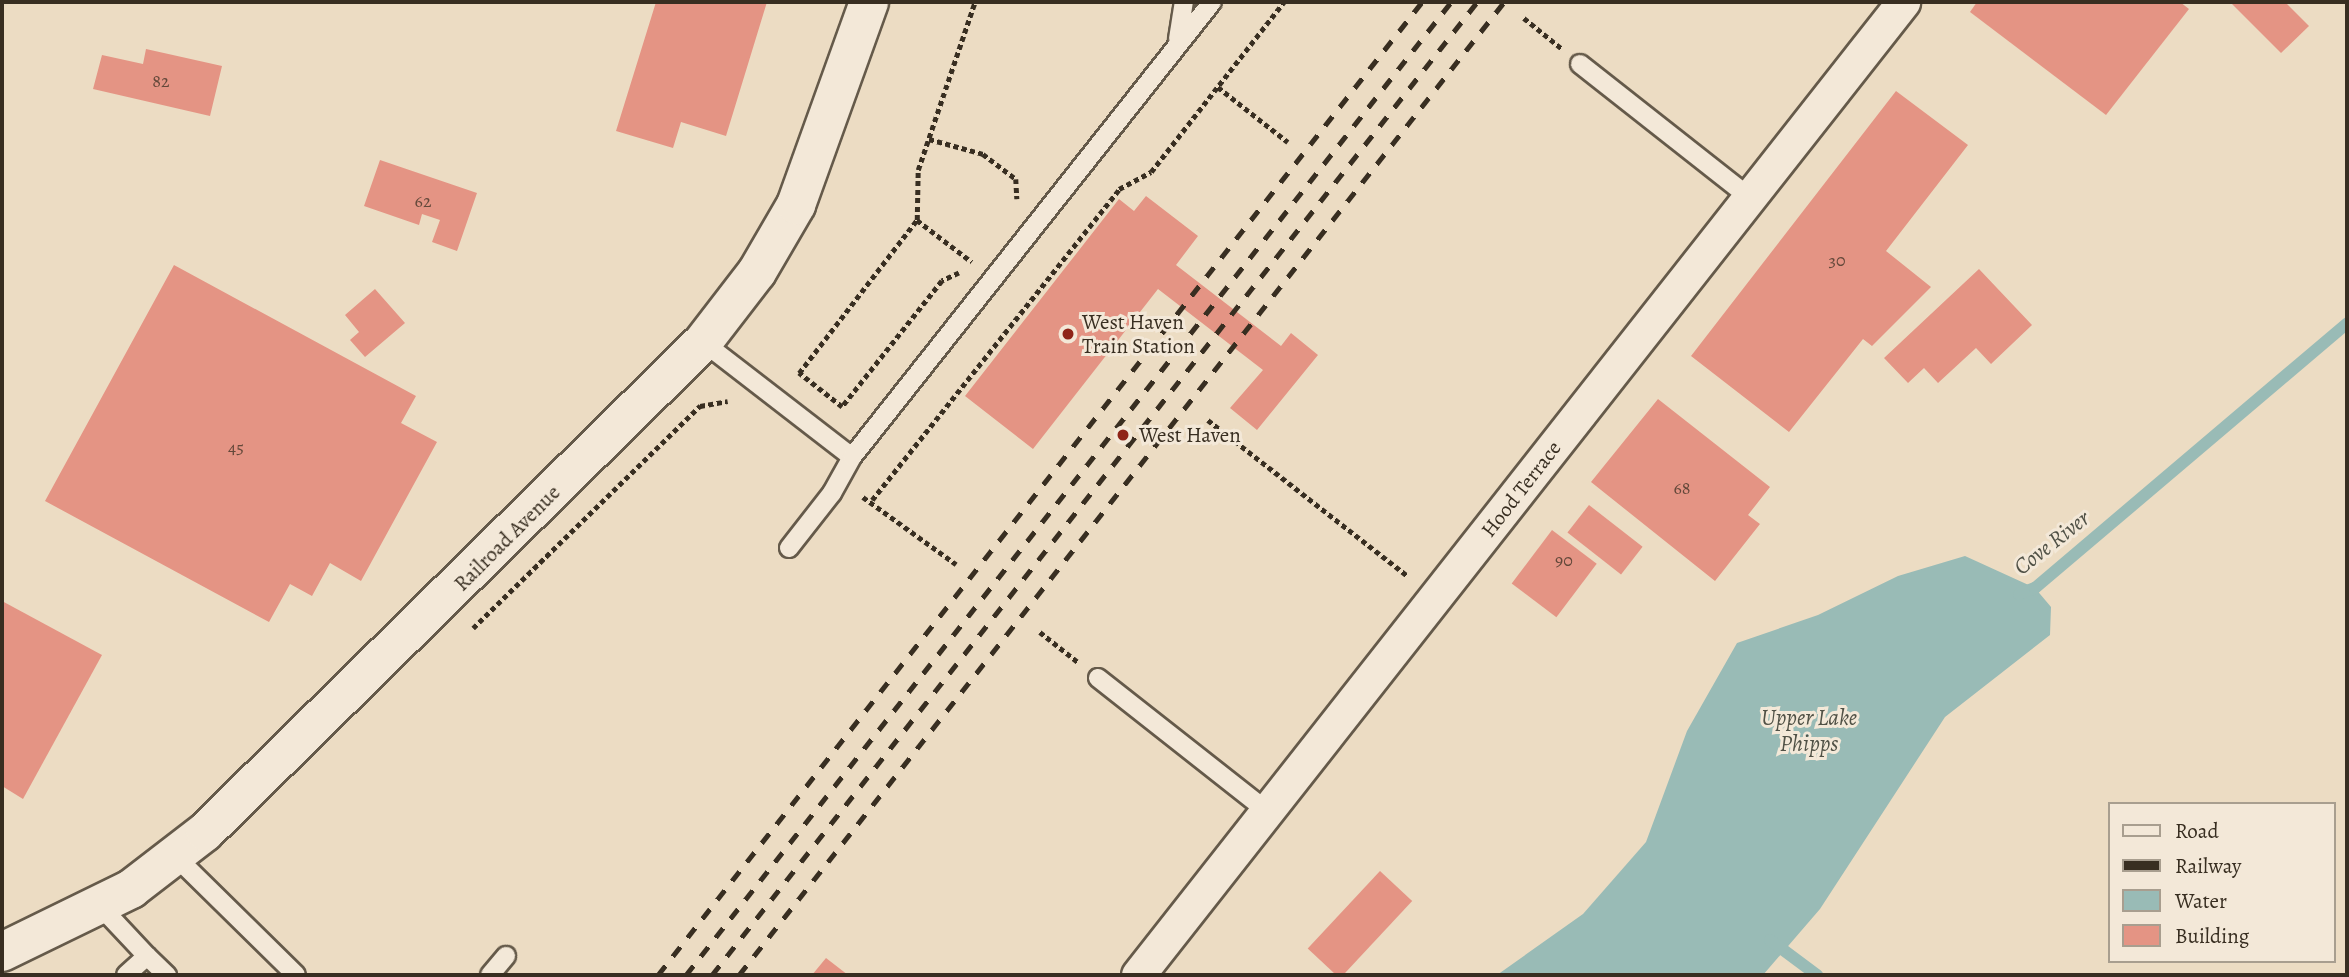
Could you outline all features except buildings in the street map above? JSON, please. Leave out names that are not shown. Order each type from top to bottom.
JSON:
[{"type":"street","name":"Railroad Avenue","points":[[2,952],[100,906],[176,857],[372,672],[703,342],[758,272],[796,205],[869,2]]},
{"type":"street","name":"Hood Terrace","points":[[1138,975],[1903,2]]},
{"type":"lane","points":[[1177,42],[1184,2]]},
{"type":"lane","points":[[789,548],[832,493],[852,457],[1177,42],[1212,2]]},
{"type":"lane","points":[[1580,64],[1750,198]]},
{"type":"lane","points":[[703,342],[852,457]]},
{"type":"lane","points":[[1098,678],[1268,812]]},
{"type":"lane","points":[[176,857],[296,975]]},
{"type":"lane","points":[[100,906],[167,975]]},
{"type":"lane","points":[[126,975],[147,956]]},
{"type":"lane","points":[[490,975],[506,956]]},
{"type":"path","points":[[975,2],[918,170],[917,220],[799,373],[842,407],[942,281],[975,264],[980,252]]},
{"type":"path","points":[[872,500],[1119,189],[1151,172],[1284,2]]},
{"type":"path","points":[[1524,18],[1580,64]]},
{"type":"path","points":[[1218,87],[1288,142]]},
{"type":"path","points":[[929,139],[983,154],[1016,179],[1019,190],[1009,212]]},
{"type":"path","points":[[917,220],[975,264]]},
{"type":"path","points":[[468,633],[700,406],[719,399],[741,410]]},
{"type":"path","points":[[1208,420],[1415,581]]},
{"type":"path","points":[[851,492],[872,500],[956,564]]},
{"type":"path","points":[[1040,632],[1098,678]]},
{"type":"water","name":"Upper Lake Phipps","points":[[1965,556],[2035,588],[2051,607],[2050,635],[1945,717],[1820,909],[1763,975],[1497,975],[1583,914],[1646,842],[1687,731],[1737,643],[1818,615],[1898,576]]},
{"type":"waterway","name":"Cove River","points":[[2019,594],[2035,588],[2347,323]]},
{"type":"waterway","name":"Cove River","points":[[1770,940],[1817,975]]},
{"type":"railway","points":[[658,975],[1422,2]]},
{"type":"railway","points":[[686,975],[1451,2]]},
{"type":"railway","points":[[712,975],[1477,2]]},
{"type":"railway","points":[[739,975],[1504,2]]},
{"type":"place","name":"West Haven Train Station","points":[[1068,334]]},
{"type":"place","name":"West Haven","points":[[1123,435]]}]
